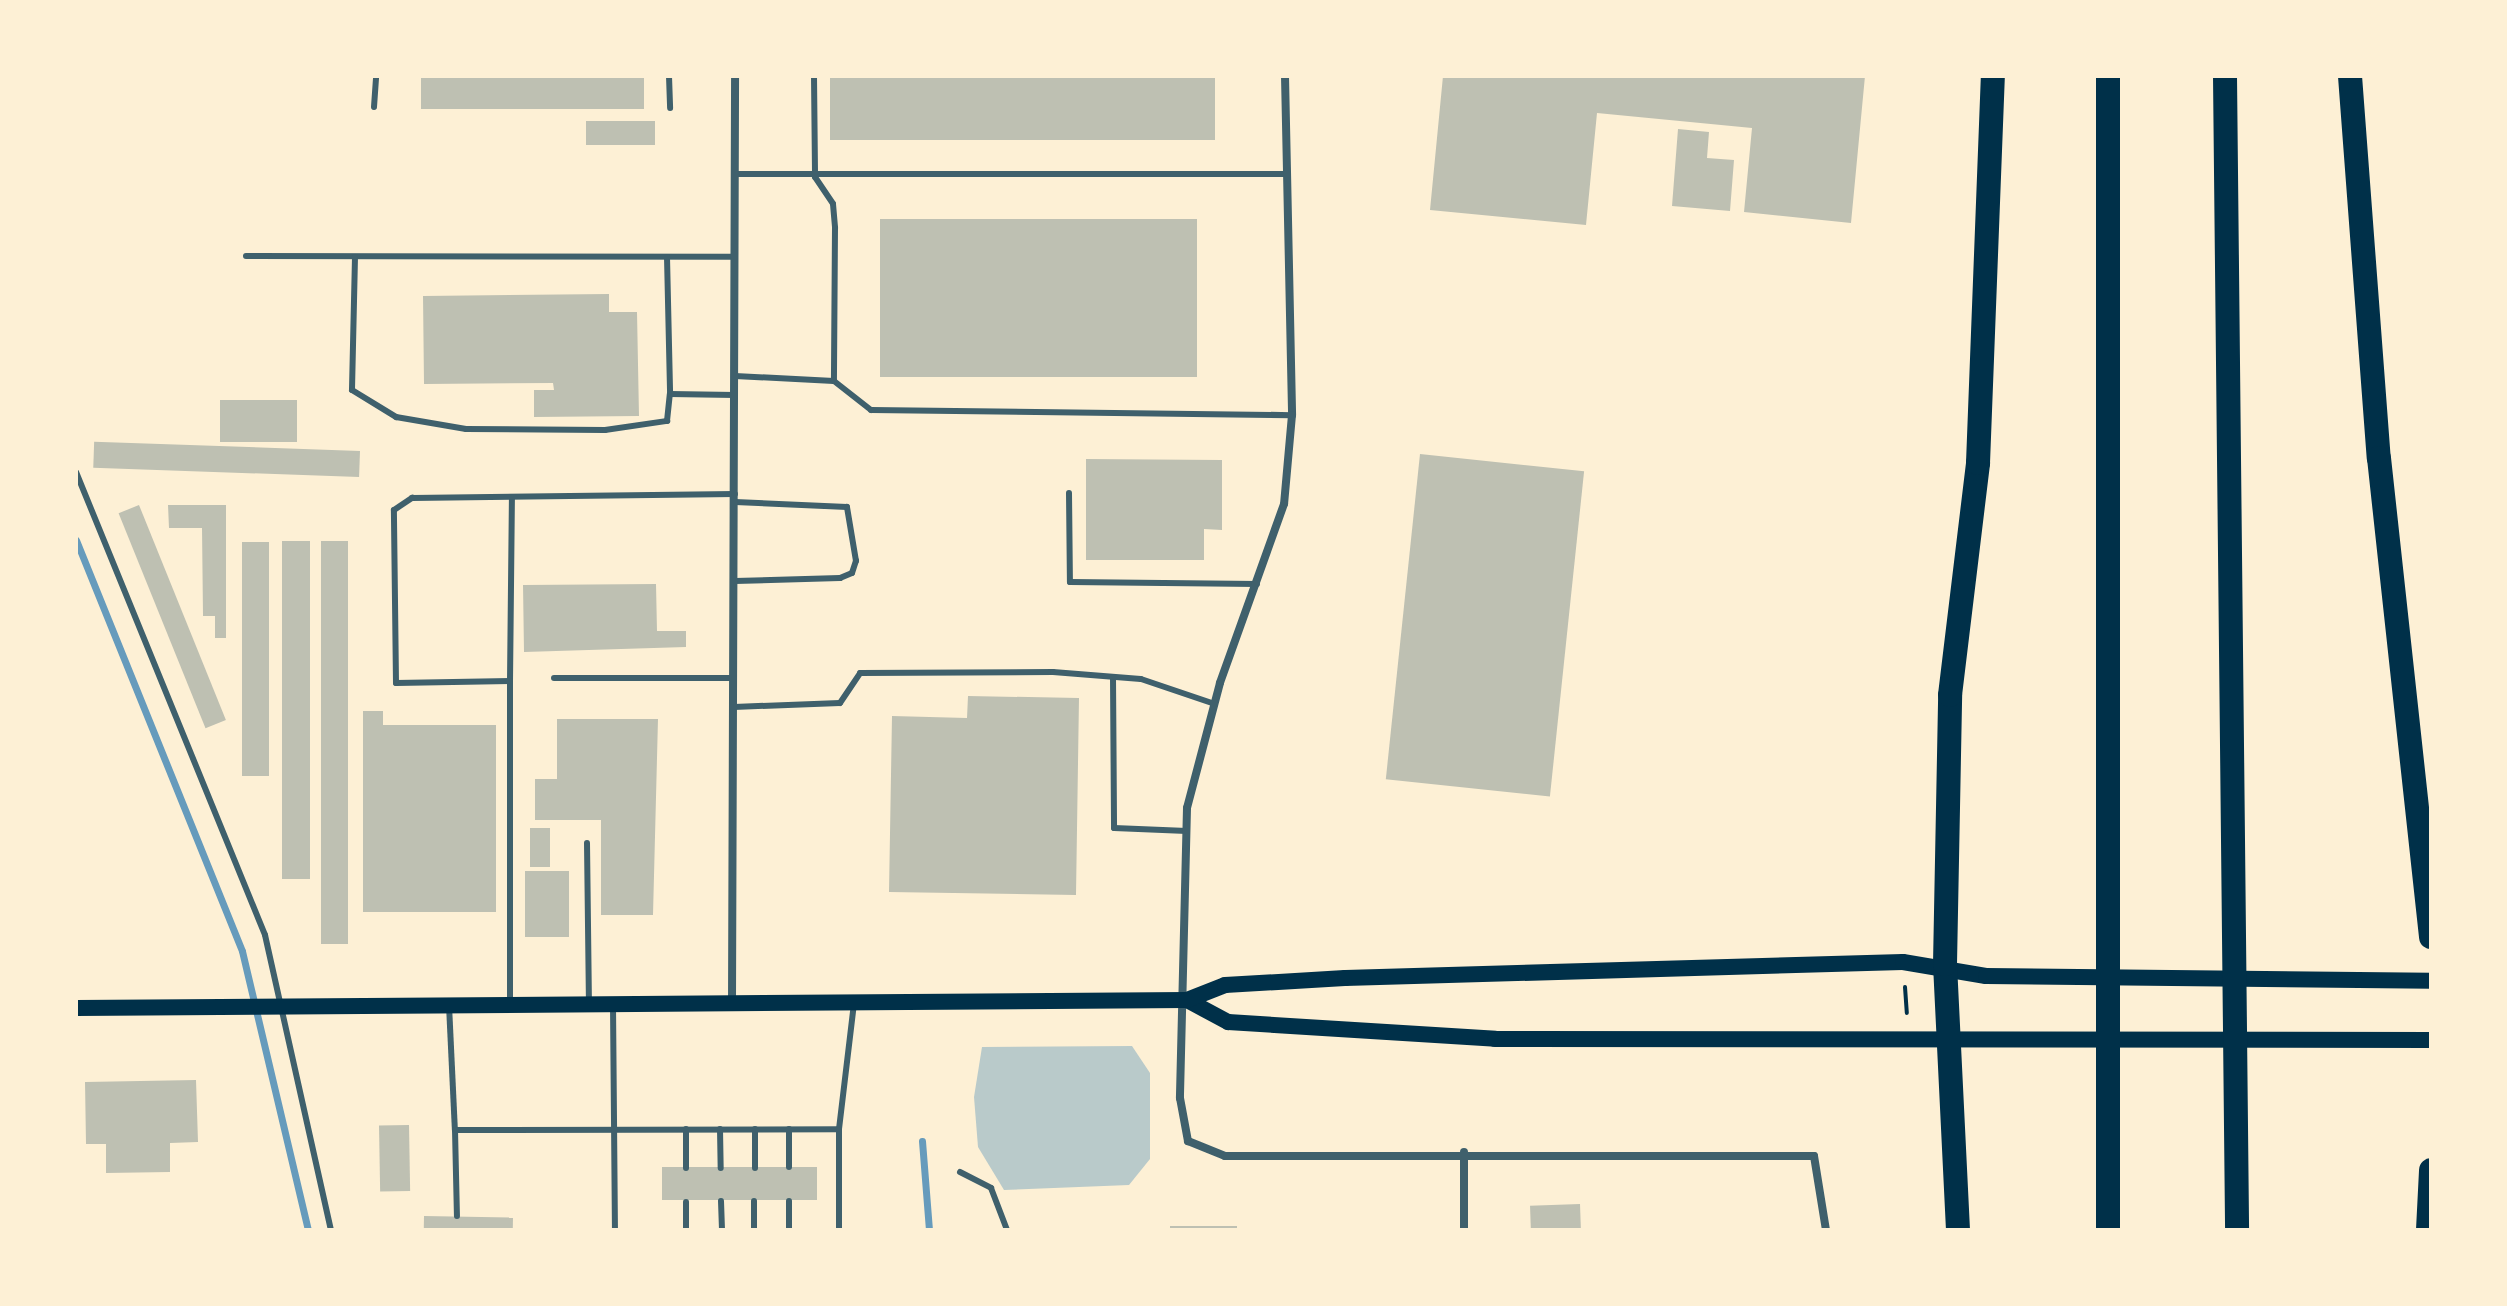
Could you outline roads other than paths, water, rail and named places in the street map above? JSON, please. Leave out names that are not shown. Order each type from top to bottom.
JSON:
[{"type":"highway","points":[[1958,1230],[1945,964],[1950,695],[1978,463],[1993,76]]},
{"type":"highway","points":[[2095,76],[2107,192]]},
{"type":"highway","points":[[2108,76],[2108,1230]]},
{"type":"highway","points":[[2225,76],[2237,1230]]},
{"type":"highway","points":[[2350,76],[2379,458],[2431,937]]},
{"type":"highway","points":[[2428,1230],[2431,1170]]},
{"type":"main road","points":[[76,1008],[1187,1000],[1225,985],[1345,978],[1945,964],[1986,976],[2431,981]]},
{"type":"main road","points":[[1187,1000],[1228,1022],[1495,1039],[1949,1042],[2431,1040]]},
{"type":"street","points":[[732,1004],[735,76]]},
{"type":"street","points":[[1285,76],[1292,415],[1284,504],[1215,704],[1187,831],[1184,1125],[1188,1141],[1207,1154],[1464,1152],[1814,1156],[1826,1230]]},
{"type":"street","points":[[1464,1152],[1464,1230]]},
{"type":"lane","points":[[374,107],[376,76]]},
{"type":"lane","points":[[669,76],[670,108]]},
{"type":"lane","points":[[814,76],[815,177],[833,204],[835,228],[834,381]]},
{"type":"lane","points":[[735,174],[815,177],[1285,174]]},
{"type":"lane","points":[[246,256],[735,257]]},
{"type":"lane","points":[[355,257],[352,390],[396,417],[466,429],[605,430],[667,421],[670,394],[667,257]]},
{"type":"lane","points":[[735,376],[834,381],[871,410],[1292,415]]},
{"type":"lane","points":[[670,394],[735,395]]},
{"type":"lane","points":[[76,472],[265,935],[331,1230]]},
{"type":"lane","points":[[1069,493],[1070,582],[1257,584]]},
{"type":"lane","points":[[510,1005],[512,497]]},
{"type":"lane","points":[[510,681],[396,683],[394,510],[412,498],[735,498],[847,507],[856,561],[852,573],[840,578],[735,581]]},
{"type":"lane","points":[[734,707],[840,703],[860,673],[1113,677],[1215,704]]},
{"type":"lane","points":[[1113,677],[1114,828],[1187,831]]},
{"type":"lane","points":[[554,678],[734,678]]},
{"type":"lane","points":[[587,843],[589,1005]]},
{"type":"lane","points":[[839,1230],[839,1129],[854,1002]]},
{"type":"lane","points":[[449,1005],[457,1216]]},
{"type":"lane","points":[[613,1005],[615,1230]]},
{"type":"lane","points":[[686,1129],[686,1168]]},
{"type":"lane","points":[[720,1129],[721,1168]]},
{"type":"lane","points":[[755,1129],[755,1168]]},
{"type":"lane","points":[[789,1129],[789,1167]]},
{"type":"lane","points":[[455,1130],[839,1129]]},
{"type":"lane","points":[[960,1172],[991,1188],[1007,1230]]},
{"type":"lane","points":[[721,1201],[722,1230]]},
{"type":"lane","points":[[754,1201],[754,1230]]},
{"type":"lane","points":[[789,1201],[789,1230]]},
{"type":"lane","points":[[686,1202],[686,1230]]},
{"type":"waterway","points":[[76,540],[242,951],[308,1230]]},
{"type":"waterway","points":[[922,1141],[929,1230]]}]
